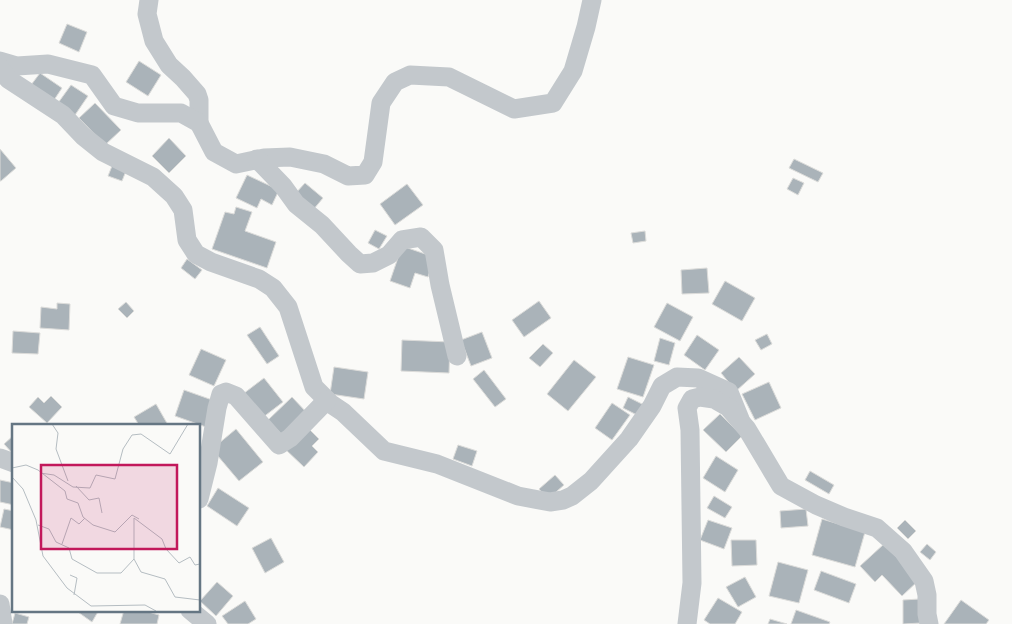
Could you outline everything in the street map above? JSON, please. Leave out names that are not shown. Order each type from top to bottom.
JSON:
[{"type":"street","points":[[149,0],[147,14],[154,41],[169,66],[197,94],[200,100],[200,123],[214,152],[236,164],[257,159],[290,157],[324,164],[348,176],[365,175],[373,162],[381,103],[395,82],[410,75],[449,77],[514,109],[553,103],[573,71],[592,0]]},
{"type":"street","points":[[0,61],[17,66],[48,64],[92,75],[114,106],[138,113],[181,113],[200,123]]},
{"type":"street","points":[[0,68],[8,79],[63,115],[83,136],[103,152],[153,178],[174,196],[183,210],[187,240],[196,254],[211,262],[259,279],[273,288],[288,307],[314,387],[384,451],[438,464],[518,496],[550,502],[572,496],[591,481],[629,439],[652,406],[662,386],[676,377],[698,378],[729,392],[740,420]]},
{"type":"street","points":[[257,159],[283,186],[296,204],[322,226],[360,264],[373,263],[389,254],[402,240],[421,237],[434,250],[440,286],[457,356]]},
{"type":"street","points":[[200,496],[221,394],[226,392],[236,396],[280,445],[290,438],[327,400]]},
{"type":"street","points":[[687,624],[692,584],[690,430],[687,408],[692,399],[700,397],[714,399],[728,407],[740,420],[781,486],[830,511],[877,528],[903,551],[924,581],[929,624]]},
{"type":"street","points":[[0,458],[12,462]]},
{"type":"street","points":[[0,604],[3,624]]},
{"type":"street","points":[[192,612],[207,624]]},
{"type":"building","points":[[67,24],[87,32],[79,52],[59,43]]},
{"type":"building","points":[[139,61],[161,75],[148,96],[126,82]]},
{"type":"building","points":[[40,73],[62,88],[54,100],[31,85]]},
{"type":"building","points":[[71,85],[88,96],[75,115],[58,103]]},
{"type":"building","points":[[95,103],[121,130],[105,145],[79,118]]},
{"type":"building","points":[[169,138],[186,156],[169,173],[152,156]]},
{"type":"building","points":[[0,149],[16,168],[1,181],[0,181]]},
{"type":"building","points":[[794,159],[823,173],[818,182],[789,168]]},
{"type":"building","points":[[112,166],[126,171],[122,181],[108,176]]},
{"type":"building","points":[[247,175],[279,190],[272,205],[261,199],[257,208],[236,198]]},
{"type":"building","points":[[793,178],[804,183],[798,195],[787,189]]},
{"type":"building","points":[[305,183],[323,198],[313,210],[295,194]]},
{"type":"building","points":[[407,184],[423,205],[395,225],[380,204]]},
{"type":"building","points":[[236,207],[252,212],[245,231],[276,242],[267,268],[212,249],[225,212],[234,214]]},
{"type":"building","points":[[375,230],[387,236],[379,249],[368,243]]},
{"type":"building","points":[[645,231],[646,241],[633,243],[631,233]]},
{"type":"building","points":[[402,246],[434,257],[428,277],[415,273],[410,288],[390,281]]},
{"type":"building","points":[[187,259],[202,270],[195,279],[181,268]]},
{"type":"building","points":[[707,268],[709,293],[682,294],[681,270]]},
{"type":"building","points":[[725,281],[755,298],[742,321],[712,304]]},
{"type":"building","points":[[539,301],[551,318],[524,337],[512,320]]},
{"type":"building","points":[[126,302],[134,311],[127,318],[118,309]]},
{"type":"building","points":[[57,303],[70,304],[69,330],[40,328],[41,307],[57,309]]},
{"type":"building","points":[[667,303],[693,317],[680,341],[654,327]]},
{"type":"building","points":[[260,327],[279,356],[267,364],[247,335]]},
{"type":"building","points":[[13,331],[40,333],[38,354],[12,353]]},
{"type":"building","points":[[482,332],[492,358],[471,366],[461,340]]},
{"type":"building","points":[[767,334],[772,344],[761,350],[755,340]]},
{"type":"building","points":[[697,335],[719,350],[705,370],[684,355]]},
{"type":"building","points":[[660,338],[675,343],[669,365],[654,361]]},
{"type":"building","points":[[402,340],[450,342],[449,373],[401,371]]},
{"type":"building","points":[[543,344],[553,353],[540,367],[529,358]]},
{"type":"building","points":[[201,349],[226,360],[214,386],[189,375]]},
{"type":"building","points":[[628,357],[654,365],[643,397],[617,389]]},
{"type":"building","points":[[739,357],[755,374],[736,391],[721,373]]},
{"type":"building","points":[[574,360],[596,377],[568,411],[547,394]]},
{"type":"building","points":[[334,367],[368,372],[364,399],[330,394]]},
{"type":"building","points":[[484,370],[506,399],[495,407],[473,379]]},
{"type":"building","points":[[264,378],[283,402],[262,418],[243,394]]},
{"type":"building","points":[[769,382],[781,408],[755,420],[742,394]]},
{"type":"building","points":[[184,390],[215,401],[206,427],[175,416]]},
{"type":"building","points":[[51,396],[62,407],[47,423],[29,407],[38,397],[44,403]]},
{"type":"building","points":[[292,397],[308,414],[284,437],[268,420]]},
{"type":"building","points":[[628,397],[646,406],[641,417],[623,408]]},
{"type":"building","points":[[612,403],[630,415],[612,440],[595,428]]},
{"type":"building","points":[[156,404],[167,424],[138,424],[134,417]]},
{"type":"building","points":[[720,414],[742,436],[726,452],[703,430]]},
{"type":"building","points":[[306,426],[319,439],[312,446],[318,452],[304,467],[284,448]]},
{"type":"building","points":[[236,429],[263,462],[239,481],[212,449]]},
{"type":"building","points":[[12,437],[12,453],[4,444]]},
{"type":"building","points":[[458,445],[477,451],[472,466],[453,459]]},
{"type":"building","points":[[716,456],[738,470],[725,492],[703,478]]},
{"type":"building","points":[[810,471],[834,485],[829,494],[805,480]]},
{"type":"building","points":[[555,475],[564,485],[548,499],[539,489]]},
{"type":"building","points":[[0,480],[12,483],[12,505],[0,502]]},
{"type":"building","points":[[218,488],[249,508],[237,526],[207,506]]},
{"type":"building","points":[[714,496],[732,507],[725,518],[707,508]]},
{"type":"building","points":[[4,509],[12,511],[12,530],[0,527]]},
{"type":"building","points":[[806,509],[808,526],[781,528],[780,511]]},
{"type":"building","points":[[822,519],[865,532],[855,567],[812,555]]},
{"type":"building","points":[[708,520],[732,528],[724,549],[700,540]]},
{"type":"building","points":[[905,520],[916,531],[908,539],[897,528]]},
{"type":"building","points":[[271,538],[284,562],[265,573],[252,548]]},
{"type":"building","points":[[731,540],[756,540],[757,565],[732,566]]},
{"type":"building","points":[[884,544],[919,580],[902,596],[882,575],[875,582],[860,566]]},
{"type":"building","points":[[927,544],[936,552],[930,560],[920,552]]},
{"type":"building","points":[[778,562],[808,570],[799,603],[769,596]]},
{"type":"building","points":[[821,571],[856,584],[849,603],[814,590]]},
{"type":"building","points":[[745,577],[756,597],[738,607],[726,587]]},
{"type":"building","points":[[217,582],[233,596],[216,616],[200,601]]},
{"type":"building","points":[[718,598],[742,612],[735,624],[710,624],[704,620]]},
{"type":"building","points":[[920,599],[921,623],[903,624],[903,600]]},
{"type":"building","points":[[961,600],[989,620],[986,624],[944,624]]},
{"type":"building","points":[[245,601],[256,619],[248,624],[228,624],[222,616]]},
{"type":"building","points":[[796,610],[830,622],[829,624],[791,624]]},
{"type":"building","points":[[78,612],[98,612],[92,622]]},
{"type":"building","points":[[123,612],[148,612],[159,615],[157,624],[120,624]]},
{"type":"building","points":[[15,613],[29,617],[27,624],[12,624]]},
{"type":"building","points":[[770,619],[787,624],[768,624]]}]
